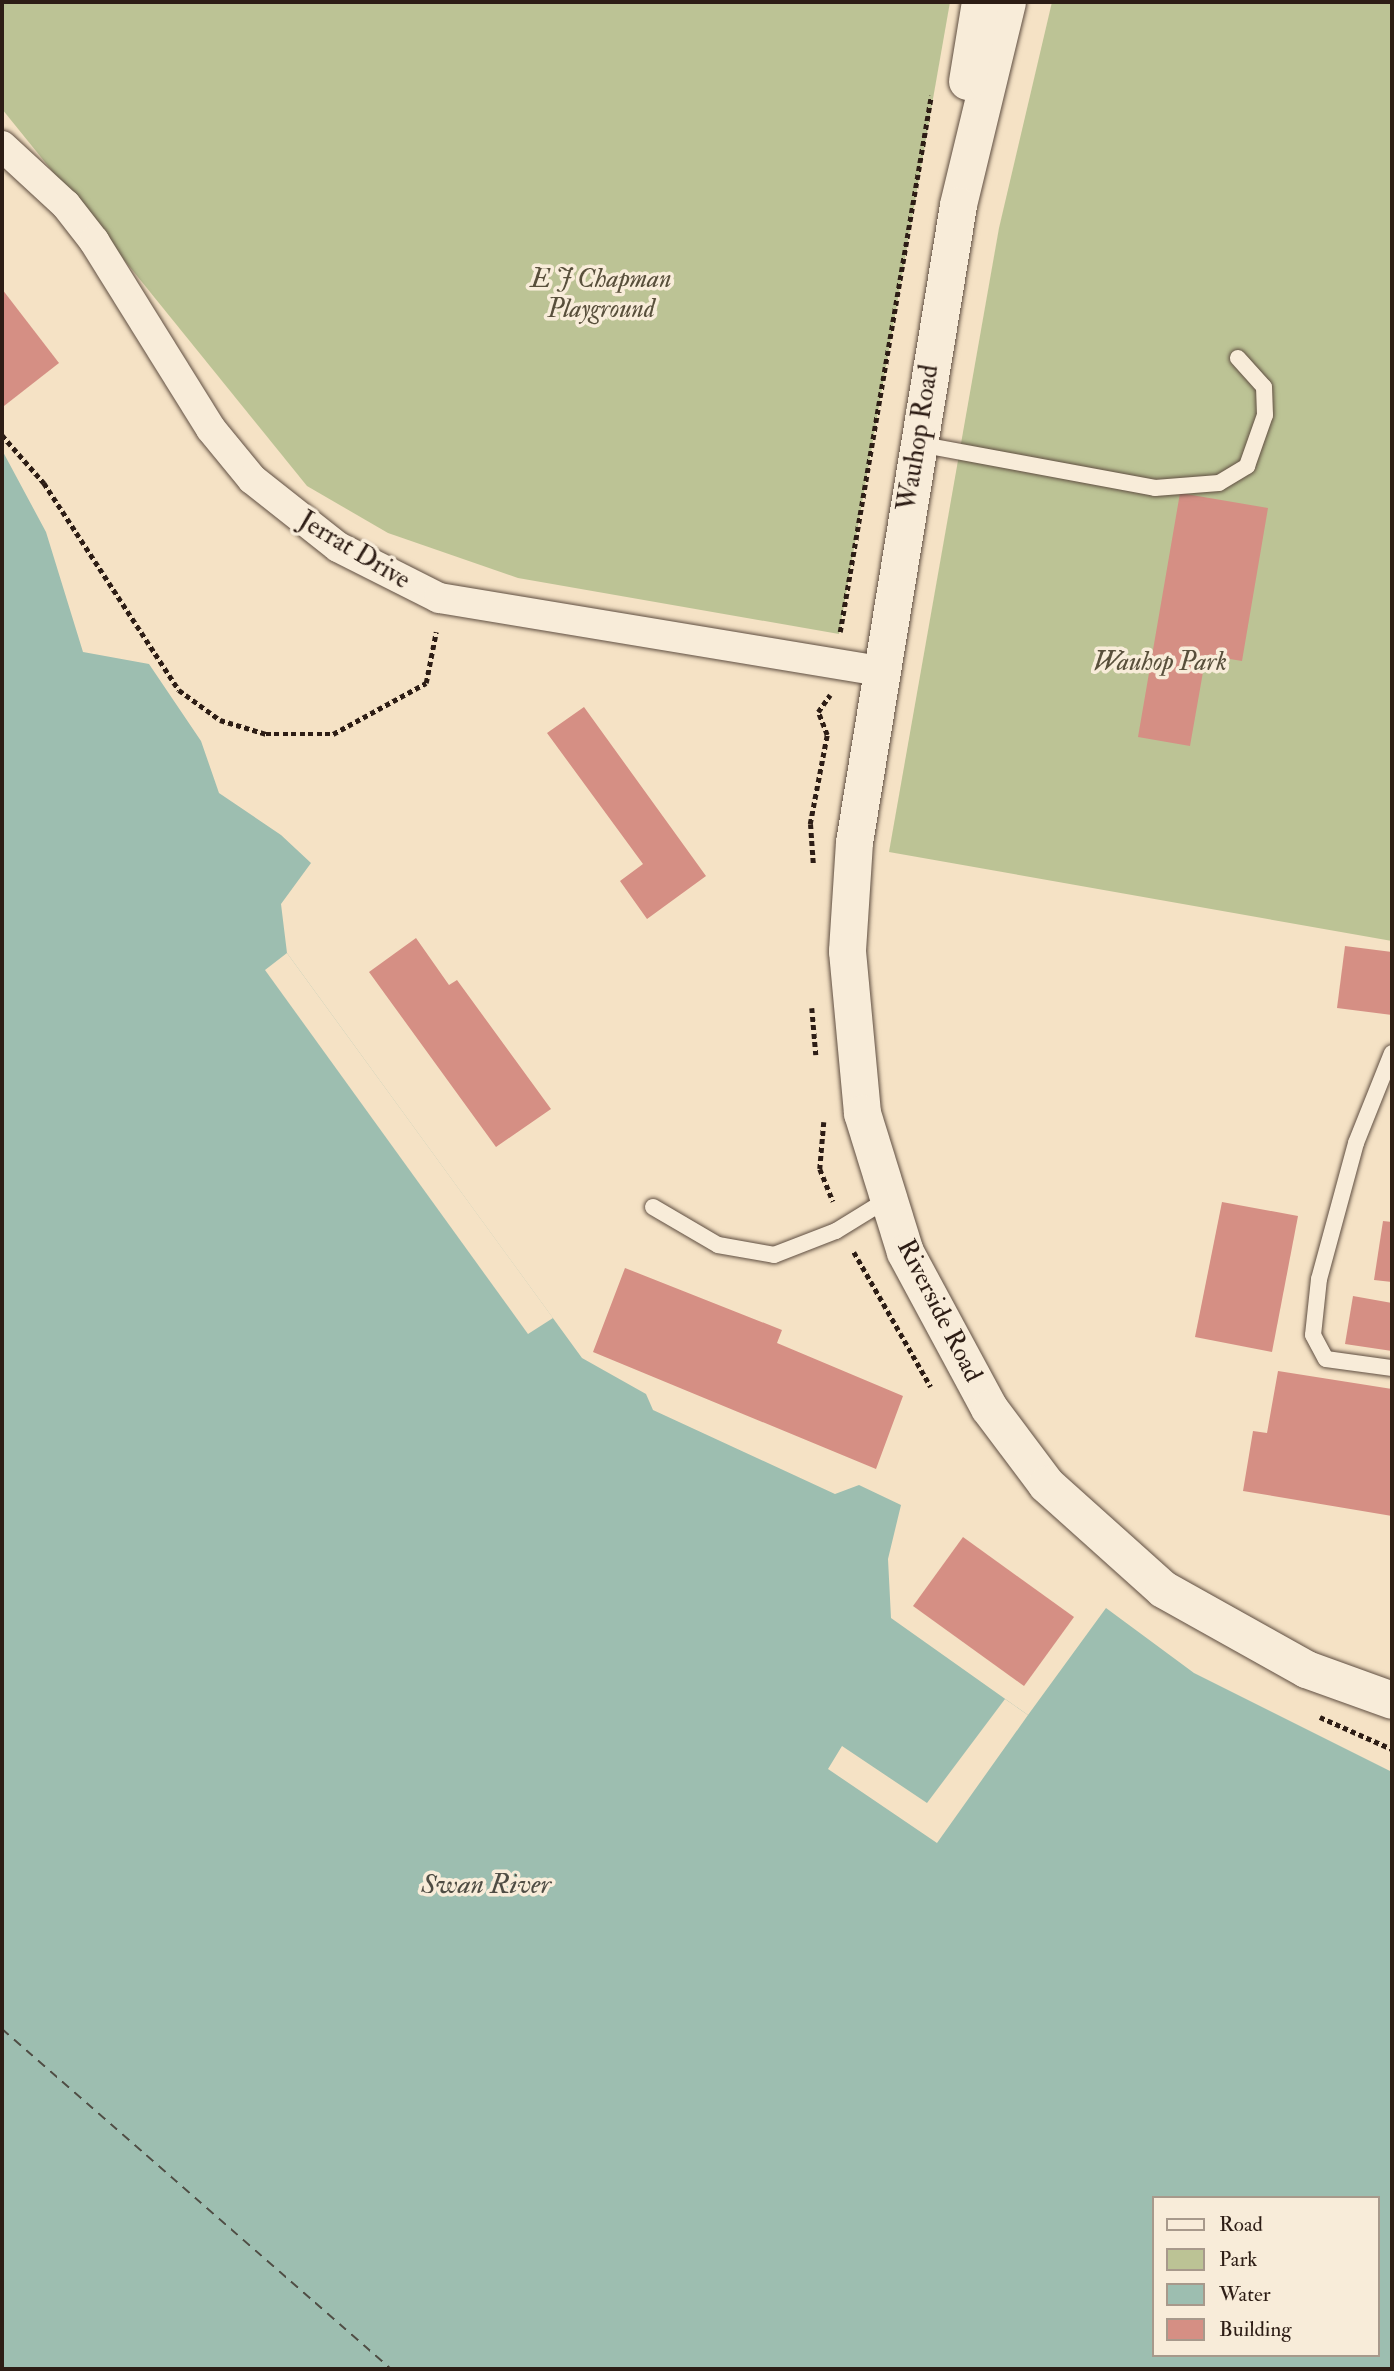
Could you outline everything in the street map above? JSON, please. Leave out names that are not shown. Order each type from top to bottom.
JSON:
[{"type":"street","name":"Wauhop Road","points":[[958,205],[969,57],[980,2]]},
{"type":"street","name":"Wauhop Road","points":[[880,671],[958,205],[1007,2]]},
{"type":"street","name":"Jerrat Drive","points":[[2,146],[65,205],[93,241],[211,429],[252,479],[338,547],[439,598],[837,653],[880,671]]},
{"type":"street","name":"Riverside Road","points":[[880,671],[854,842],[846,951],[862,1113],[905,1252],[950,1341],[989,1408],[1046,1484],[1163,1589],[1306,1669],[1392,1700]]},
{"type":"lane","points":[[918,444],[1119,484],[1219,483],[1247,466],[1265,415],[1264,387],[1238,358]]},
{"type":"lane","points":[[1392,1053],[1356,1143],[1319,1279],[1313,1335],[1326,1359],[1392,1368]]},
{"type":"lane","points":[[653,1208],[718,1245],[774,1255],[842,1227],[888,1199]]},
{"type":"path","points":[[814,874],[810,824],[828,735],[818,712],[829,701],[933,84]]},
{"type":"path","points":[[2,435],[59,505],[178,690],[220,720],[266,734],[333,734],[371,719],[426,683],[439,598]]},
{"type":"path","points":[[813,997],[817,1064]]},
{"type":"path","points":[[825,1118],[820,1169],[842,1227],[933,1391]]},
{"type":"path","points":[[1306,1709],[1392,1749]]},
{"type":"green space","name":"E J Chapman Playground","points":[[2,2],[950,2],[839,634],[518,578],[388,533],[307,486],[2,109]]},
{"type":"green space","name":"Wauhop Park","points":[[1052,2],[1392,2],[1392,941],[889,852],[999,228]]},
{"type":"water","name":"Swan River","points":[[2,450],[46,532],[83,652],[149,664],[201,741],[219,793],[281,835],[311,863],[281,904],[287,953],[582,1358],[646,1394],[653,1410],[835,1494],[859,1485],[901,1505],[888,1559],[891,1618],[1028,1715],[1106,1608],[1194,1673],[1392,1772],[1392,2369],[2,2369]]},
{"type":"pier","points":[[287,953],[553,1318],[528,1334],[265,970]]},
{"type":"pier","points":[[1005,1699],[1028,1715],[937,1843],[828,1769],[842,1746],[927,1803]]},
{"type":"building","points":[[2,289],[59,363],[4,406],[2,404]]},
{"type":"building","points":[[1180,493],[1268,508],[1242,661],[1206,655],[1190,746],[1138,737]]},
{"type":"building","points":[[584,707],[706,876],[647,919],[620,881],[643,864],[547,733]]},
{"type":"building","points":[[416,938],[449,985],[457,980],[551,1109],[496,1147],[369,972]]},
{"type":"building","points":[[1345,946],[1392,952],[1392,1015],[1337,1008]]},
{"type":"building","points":[[1222,1202],[1298,1216],[1272,1352],[1195,1337]]},
{"type":"building","points":[[1383,1221],[1392,1222],[1392,1282],[1374,1280]]},
{"type":"building","points":[[625,1268],[782,1330],[777,1343],[903,1396],[876,1469],[593,1352]]},
{"type":"building","points":[[1353,1296],[1392,1303],[1392,1351],[1345,1344]]},
{"type":"building","points":[[1278,1371],[1392,1389],[1392,1516],[1243,1491],[1253,1431],[1267,1433]]},
{"type":"building","points":[[963,1537],[1074,1617],[1024,1686],[913,1606]]},
{"type":"ferry route","points":[[2,2029],[391,2369]]}]
